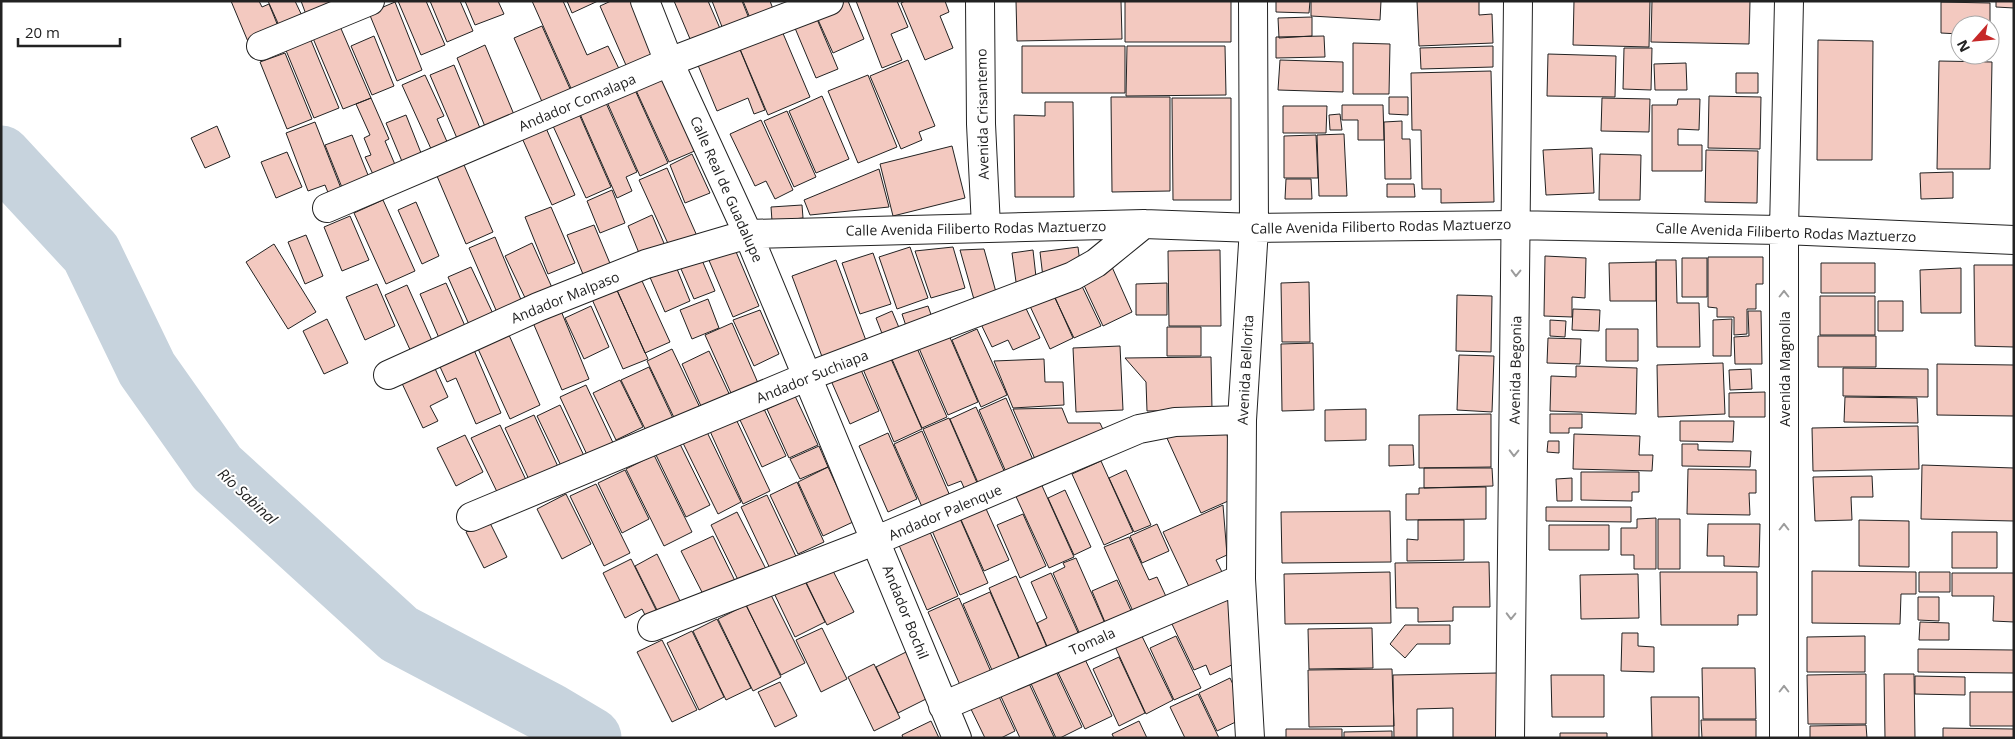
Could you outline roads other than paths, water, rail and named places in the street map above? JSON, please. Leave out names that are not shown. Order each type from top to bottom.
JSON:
[{"type":"street","points":[[262,46],[370,1]]},
{"type":"street","name":"Calle Real de Guadalupe","points":[[645,1],[669,62],[748,234],[806,377]]},
{"type":"street","name":"Andador Comalapa","points":[[327,208],[669,62],[829,1]]},
{"type":"street","name":"Avenida Crisantemo","points":[[980,1],[981,124],[986,227]]},
{"type":"street","name":"Avenida Bellorita","points":[[1250,738],[1241,579],[1242,420],[1254,228],[1253,1]]},
{"type":"street","name":"Avenida Begonia","points":[[1510,738],[1518,1]]},
{"type":"street","name":"Avenida Magnolia","points":[[1784,738],[1784,230],[1789,1]]},
{"type":"street","name":"Calle Avenida Filiberto Rodas Maztuerzo","points":[[748,234],[1144,224],[1254,228],[1516,225],[1784,230],[2014,240]]},
{"type":"street","name":"Andador Suchiapa","points":[[471,517],[806,377],[1073,276],[1096,263],[1144,224]]},
{"type":"street","name":"Andador Malpaso","points":[[388,375],[538,307],[646,264],[748,234]]},
{"type":"street","name":"Andador Bochil","points":[[806,377],[877,540],[957,738]]},
{"type":"street","name":"Andador Palenque","points":[[652,627],[877,540],[1139,429],[1175,422],[1242,420]]},
{"type":"street","name":"Tomala","points":[[943,706],[1241,579]]},
{"type":"waterway","name":"Río Sabinal","points":[[1,156],[91,253],[147,369],[217,468],[399,634],[549,713],[591,738]]}]
